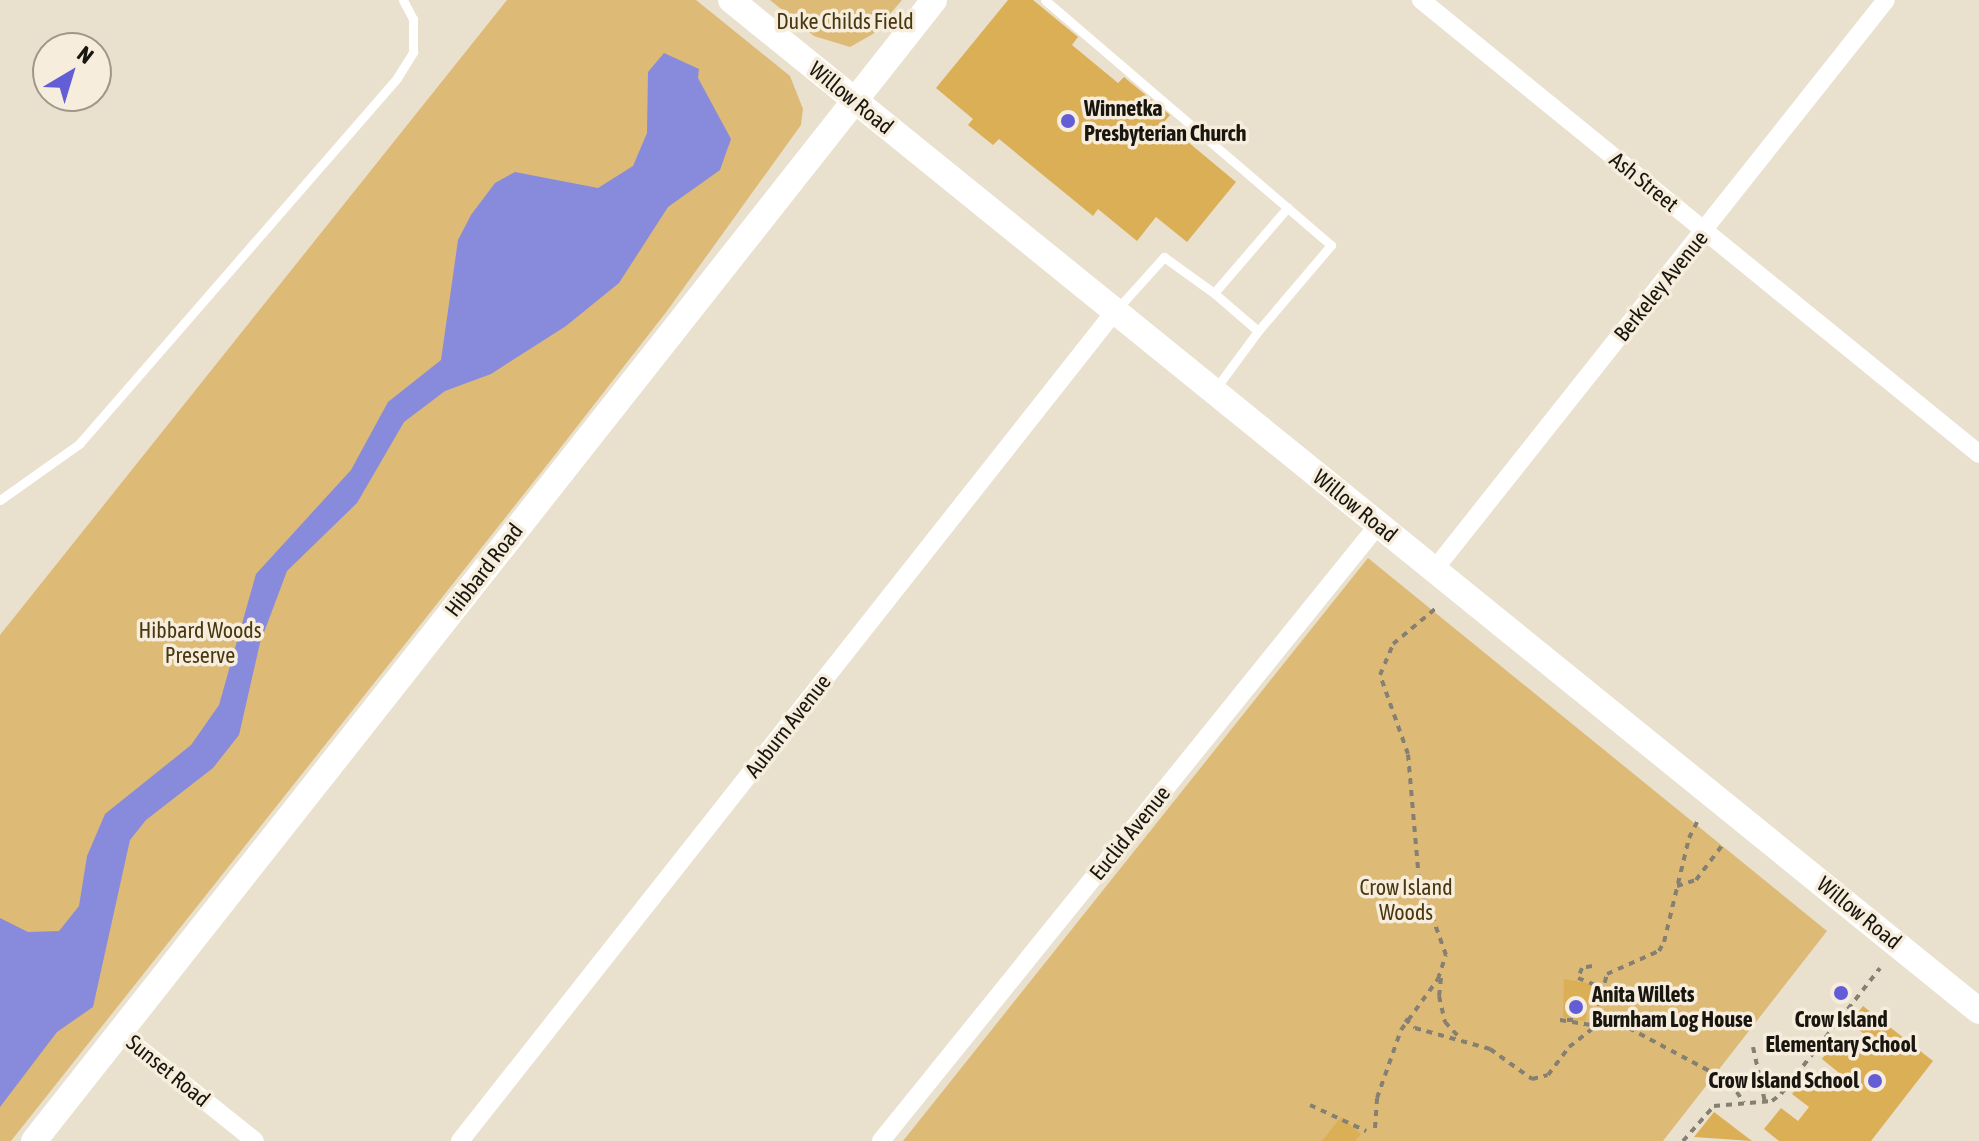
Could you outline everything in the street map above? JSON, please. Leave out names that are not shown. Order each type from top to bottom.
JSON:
[{"type":"main road","name":"Willow Road","points":[[731,0],[1979,1011]]},
{"type":"main road","name":"Hibbard Road","points":[[34,1141],[934,0]]},
{"type":"street","name":"Ash Street","points":[[1421,0],[1979,454]]},
{"type":"street","name":"Berkeley Avenue","points":[[1434,570],[1886,0]]},
{"type":"street","name":"Auburn Avenue","points":[[460,1141],[1115,311]]},
{"type":"street","name":"Euclid Avenue","points":[[881,1141],[1378,525]]},
{"type":"street","name":"Sunset Road","points":[[119,1032],[255,1141]]},
{"type":"lane","points":[[0,500],[79,444],[397,78],[413,52],[413,19],[403,0]]},
{"type":"lane","points":[[1045,0],[1331,245],[1258,331],[1213,391]]},
{"type":"lane","points":[[1214,293],[1288,207]]},
{"type":"lane","points":[[1115,311],[1164,257],[1214,293],[1258,331]]},
{"type":"path","points":[[1435,609],[1393,644],[1382,665],[1382,687],[1405,741],[1419,880],[1442,934],[1446,955],[1439,996],[1445,1022],[1462,1040]]},
{"type":"path","points":[[1405,1019],[1415,1028],[1490,1049],[1532,1079],[1557,1069],[1569,1047],[1593,1025],[1603,988],[1614,967],[1659,951],[1697,822]]},
{"type":"path","points":[[1677,886],[1696,880],[1724,843]]},
{"type":"path","points":[[1592,966],[1582,964],[1578,978],[1603,988]]},
{"type":"path","points":[[1683,1141],[1714,1106],[1765,1102],[1781,1094],[1880,968]]},
{"type":"path","points":[[1375,1128],[1377,1098],[1405,1019],[1442,972]]},
{"type":"path","points":[[1597,1011],[1730,1082],[1744,1103]]},
{"type":"path","points":[[1573,1020],[1560,1020],[1593,1025]]},
{"type":"path","points":[[1753,1047],[1765,1102]]},
{"type":"path","points":[[1310,1105],[1366,1131]]},
{"type":"green space","name":"Hibbard Woods Preserve","points":[[507,0],[696,0],[790,76],[803,109],[801,125],[667,311],[547,465],[11,1141],[0,1141],[0,635]]},
{"type":"green space","name":"Duke Childs Field","points":[[770,0],[902,0],[873,34],[850,47],[814,36]]},
{"type":"green space","name":"Crow Island Woods","points":[[1368,558],[1827,931],[1663,1141],[903,1141]]},
{"type":"water","points":[[664,53],[699,69],[698,78],[731,139],[720,170],[668,207],[619,283],[566,326],[491,374],[445,391],[404,422],[357,503],[287,571],[260,643],[239,735],[213,768],[146,820],[130,840],[93,1007],[57,1032],[0,1107],[0,918],[28,932],[59,931],[79,906],[87,856],[105,814],[191,745],[219,705],[256,574],[351,470],[388,402],[441,360],[458,240],[471,215],[495,183],[515,172],[598,188],[633,166],[647,133],[648,72]]},
{"type":"building","name":"Winnetka Presbyterian Church","points":[[1008,0],[1033,0],[1078,37],[1072,45],[1118,83],[1124,77],[1170,115],[1164,122],[1236,182],[1187,242],[1156,217],[1137,241],[1098,209],[1093,216],[999,139],[993,145],[968,125],[973,119],[936,88]]},
{"type":"building","name":"Anita Willets Burnham Log House","points":[[1564,979],[1592,984],[1585,1021],[1563,1017]]},
{"type":"building","name":"Crow Island School","points":[[1863,1006],[1933,1061],[1871,1141],[1779,1141],[1764,1129],[1781,1108],[1798,1121],[1809,1107],[1792,1094],[1808,1073],[1826,1088],[1838,1072],[1822,1059],[1835,1041],[1853,1055],[1868,1037],[1850,1023]]},
{"type":"building","name":"Crow Island School","points":[[1714,1112],[1752,1141],[1694,1137]]},
{"type":"building","points":[[1341,1117],[1361,1134],[1355,1141],[1322,1141]]},
{"type":"place","name":"Winnetka Presbyterian Church","points":[[1068,121]]},
{"type":"place","name":"Crow Island Elementary School","points":[[1841,993]]},
{"type":"place","name":"Anita Willets Burnham Log House","points":[[1576,1007]]},
{"type":"place","name":"Crow Island School","points":[[1875,1081]]}]
